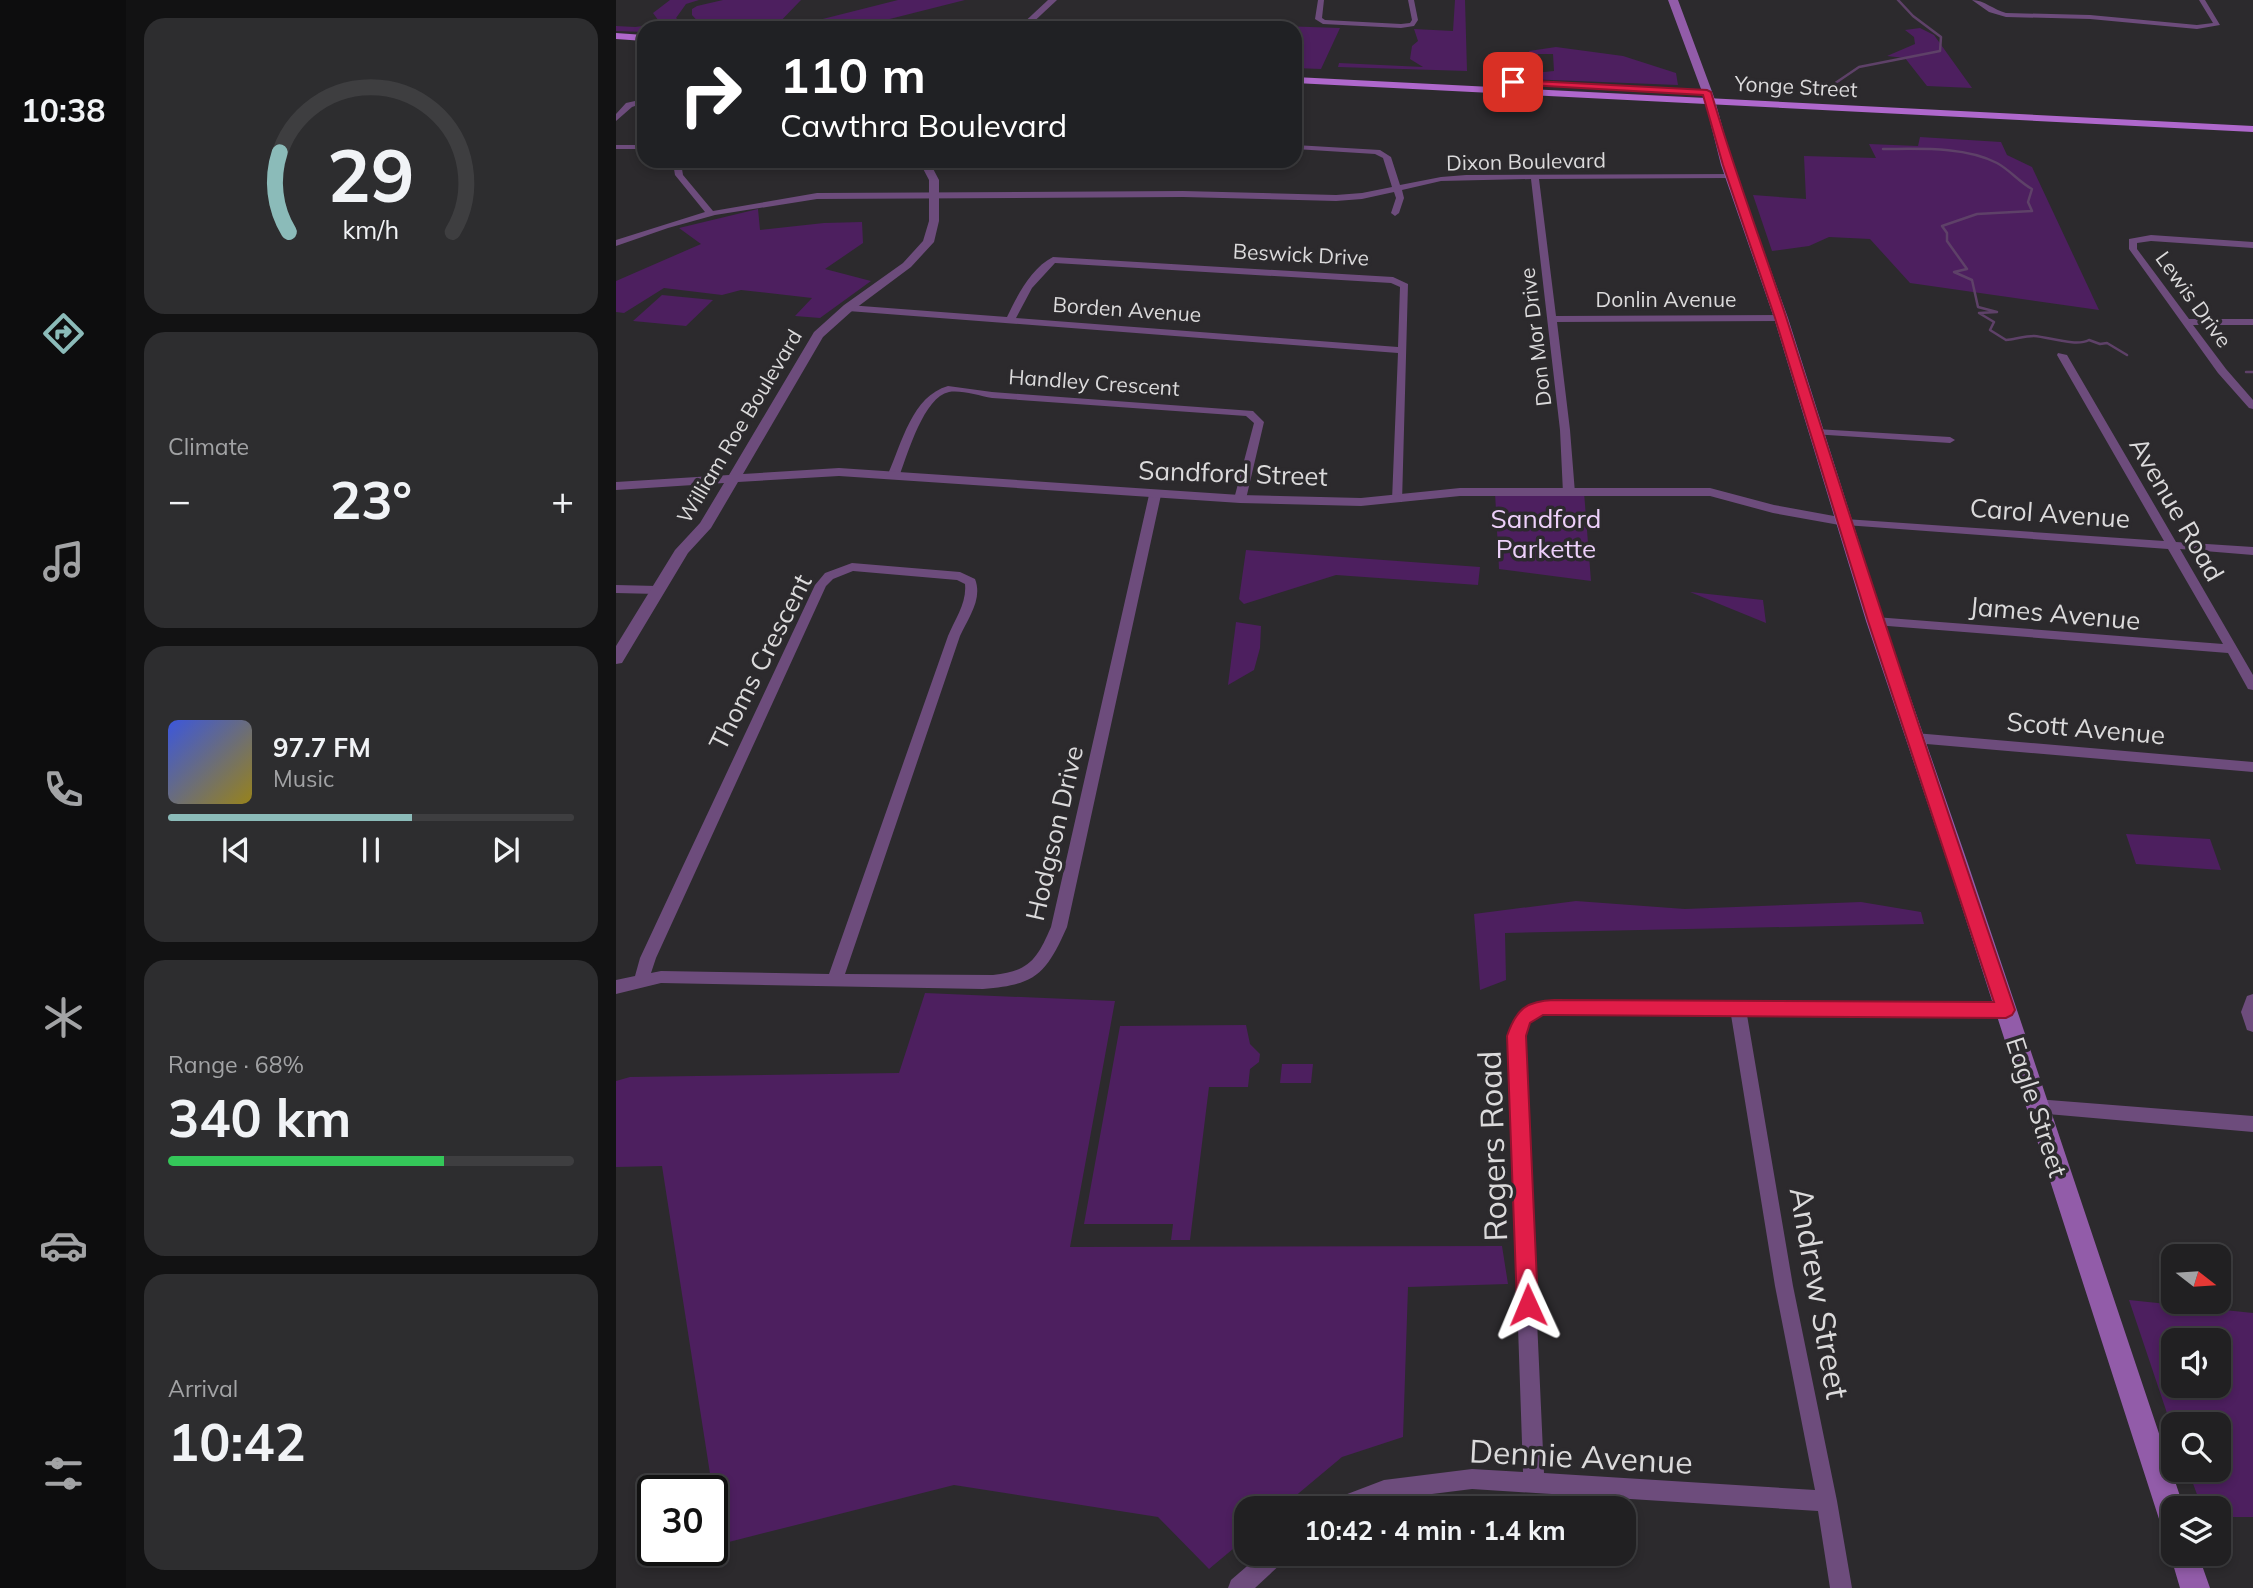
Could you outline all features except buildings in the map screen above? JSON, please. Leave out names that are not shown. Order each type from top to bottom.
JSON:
[{"type":"main road","name":"Eagle Street","points":[[1673,0],[1709,97],[1731,176],[1781,318],[1875,621],[2165,1496]]},
{"type":"main road","points":[[616,36],[637,38]]},
{"type":"main road","points":[[616,46],[637,47]]},
{"type":"main road","name":"Yonge Street","points":[[1302,72],[2253,129]]},
{"type":"main road","name":"Yonge Street","points":[[1302,80],[2253,118]]},
{"type":"main road","points":[[2188,1566],[2195,1588]]},
{"type":"street","points":[[1030,21],[1054,0]]},
{"type":"street","points":[[1321,0],[1318,19],[1323,22],[1401,26],[1412,24],[1415,20],[1411,0]]},
{"type":"street","points":[[1975,0],[1991,11],[2006,15],[2090,17],[2197,27],[2217,25],[2202,0]]},
{"type":"street","points":[[616,119],[629,105],[637,103]]},
{"type":"street","points":[[616,147],[637,147]]},
{"type":"street","points":[[1302,147],[1377,152],[1387,157],[1398,188],[1400,205],[1395,213]]},
{"type":"street","points":[[679,168],[679,176],[710,213]]},
{"type":"street","name":"William Roe Boulevard","points":[[616,659],[682,550],[706,525],[818,335],[848,308],[898,271],[930,238],[934,221],[934,180],[928,168]]},
{"type":"street","name":"Dixon Boulevard","points":[[616,243],[660,226],[710,213],[768,201],[817,196],[1183,194],[1336,198],[1362,196],[1441,179],[1466,177],[1731,176]]},
{"type":"street","name":"Don Mor Drive","points":[[1535,177],[1565,430],[1569,492]]},
{"type":"street","name":"Lewis Drive","points":[[2253,245],[2151,238],[2133,242],[2133,249],[2222,371],[2253,406]]},
{"type":"street","name":"Beswick Drive","points":[[1010,320],[1023,297],[1046,265],[1053,260],[1379,278],[1405,286],[1398,500]]},
{"type":"street","name":"Borden Avenue","points":[[848,308],[1403,350]]},
{"type":"street","name":"Donlin Avenue","points":[[1551,319],[1781,318]]},
{"type":"street","points":[[2188,322],[2253,322]]},
{"type":"street","name":"Avenue Road","points":[[2063,355],[2253,686]]},
{"type":"street","name":"Handley Crescent","points":[[894,474],[926,402],[937,393],[950,389],[992,395],[1249,413],[1259,422],[1240,499]]},
{"type":"street","points":[[1816,432],[1950,440]]},
{"type":"street","name":"Sandford Street","points":[[616,486],[839,472],[1155,495],[1361,502],[1460,492],[1710,492],[1773,509],[1845,522]]},
{"type":"street","name":"Hodgson Drive","points":[[616,987],[661,977],[964,983],[1006,981],[1038,966],[1059,927],[1155,495]]},
{"type":"street","name":"Carol Avenue","points":[[1845,522],[2253,551]]},
{"type":"street","name":"Thoms Crescent","points":[[641,981],[648,958],[689,867],[821,585],[829,576],[852,567],[960,576],[971,582],[970,605],[954,636],[835,980]]},
{"type":"street","points":[[616,589],[657,590]]},
{"type":"street","name":"James Avenue","points":[[1875,621],[2231,649]]},
{"type":"street","name":"Scott Avenue","points":[[1915,738],[2253,767]]},
{"type":"street","points":[[2253,1001],[2249,1012],[2253,1025]]},
{"type":"street","name":"Rogers Road","points":[[1534,1482],[1516,1036],[1522,1019],[1540,1008],[1554,1007],[1738,1009]]},
{"type":"street","points":[[1738,1009],[2006,1010]]},
{"type":"street","name":"Andrew Street","points":[[1738,1009],[1784,1286],[1827,1501],[1841,1588]]},
{"type":"street","points":[[2036,1106],[2253,1124]]},
{"type":"street","name":"Dennie Avenue","points":[[1368,1496],[1384,1490],[1472,1479],[1827,1501]]},
{"type":"street","points":[[1239,1588],[1264,1566]]},
{"type":"green space","points":[[670,0],[699,0],[686,4],[676,18],[679,21],[659,21],[653,13]]},
{"type":"green space","points":[[723,0],[801,0],[781,21],[697,21],[692,15],[692,9]]},
{"type":"green space","points":[[898,0],[965,0],[882,21],[815,21]]},
{"type":"green space","points":[[1455,0],[1465,0],[1467,71],[1338,67],[1339,63],[1423,67],[1410,59],[1412,46],[1418,41],[1414,29],[1453,31]]},
{"type":"green space","points":[[616,26],[635,27],[637,32],[616,31]]},
{"type":"green space","points":[[1302,27],[1340,28],[1321,69],[1302,68]]},
{"type":"green space","points":[[1920,28],[1934,35],[1972,88],[1927,86],[1905,58],[1887,56],[1915,44],[1914,37],[1905,30]]},
{"type":"green space","points":[[1556,47],[1623,56],[1676,73],[1678,85],[1525,79],[1524,74],[1554,71],[1553,54],[1531,54],[1529,51]]},
{"type":"green space","points":[[1920,137],[2001,142],[2007,155],[2032,167],[2099,310],[1910,283],[1870,239],[1829,237],[1809,246],[1772,251],[1753,195],[1806,199],[1804,156],[1876,158],[1869,144],[1918,146]]},
{"type":"green space","points":[[758,209],[760,230],[862,222],[863,243],[825,269],[871,281],[820,318],[795,316],[812,298],[741,290],[722,295],[664,288],[624,313],[616,312],[616,281],[701,244],[679,228]]},
{"type":"green space","points":[[662,295],[713,300],[686,326],[633,321]]},
{"type":"green space","name":"Sandford Parkette","points":[[1495,492],[1584,492],[1591,581],[1499,569]]},
{"type":"green space","points":[[1246,550],[1480,567],[1478,585],[1336,575],[1244,604],[1239,599]]},
{"type":"green space","points":[[1690,592],[1763,600],[1766,623]]},
{"type":"green space","points":[[1236,622],[1261,626],[1260,648],[1254,670],[1228,685]]},
{"type":"green space","points":[[2126,834],[2210,839],[2221,870],[2136,864]]},
{"type":"green space","points":[[1576,901],[1685,909],[1861,902],[1921,912],[1924,924],[1505,933],[1506,980],[1480,990],[1474,914]]},
{"type":"green space","points":[[925,993],[1115,1001],[1070,1247],[1502,1246],[1508,1284],[1408,1287],[1403,1437],[1342,1457],[1295,1496],[1234,1496],[1234,1548],[1209,1569],[1158,1517],[954,1485],[728,1542],[728,1475],[710,1475],[662,1166],[616,1167],[616,1081],[630,1077],[899,1073]]},
{"type":"green space","points":[[1246,1025],[1250,1044],[1260,1054],[1259,1062],[1250,1069],[1248,1087],[1209,1087],[1190,1240],[1171,1240],[1173,1224],[1084,1224],[1120,1026]]},
{"type":"green space","points":[[1282,1064],[1313,1064],[1311,1083],[1280,1083]]},
{"type":"green space","points":[[2129,1300],[2161,1303],[2161,1314],[2231,1314],[2231,1311],[2253,1313],[2253,1517],[2231,1517],[2231,1496],[2198,1496],[2192,1482],[2231,1482],[2231,1412],[2167,1412],[2162,1398],[2231,1398],[2231,1328],[2161,1328],[2161,1395]]},
{"type":"waterway","points":[[1828,88],[1859,67],[1940,51],[1941,37],[1913,16],[1898,0]]},
{"type":"waterway","points":[[1883,149],[1941,150],[1970,154],[1997,163],[2032,189],[2028,202],[2032,211],[1977,214],[1942,226],[1947,233],[1947,241],[1967,269],[1954,272],[1972,280],[1978,307],[1997,312],[1979,313],[1994,322],[1990,330],[2006,340],[2034,336],[2070,342],[2089,340],[2100,344],[2107,343],[2127,355]]},
{"type":"waterway","points":[[2246,372],[2253,372]]},
{"type":"route","points":[[1513,82],[1707,92],[1727,165],[1781,318],[1875,621],[2006,1010],[1554,1007],[1540,1008],[1529,1014],[1522,1019],[1516,1036],[1528,1305]]}]
